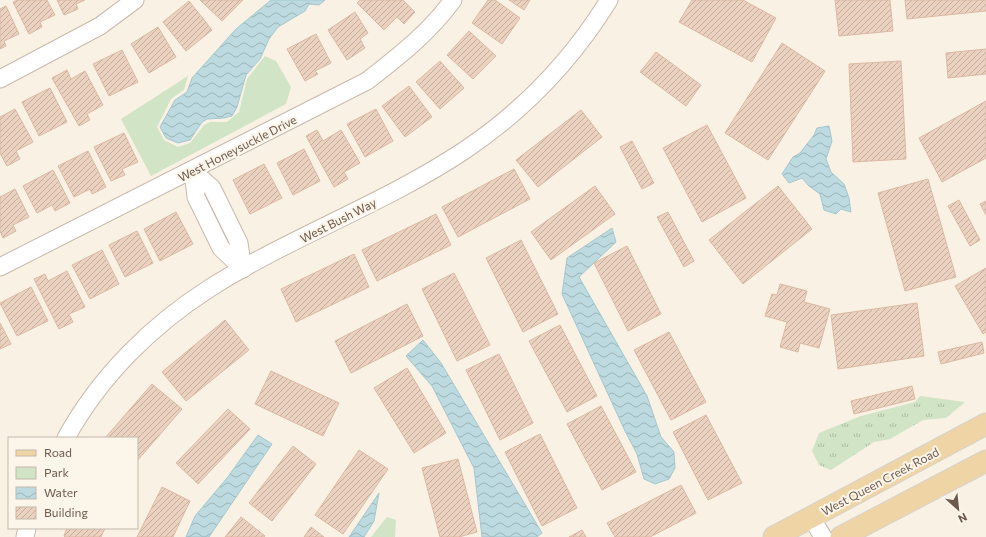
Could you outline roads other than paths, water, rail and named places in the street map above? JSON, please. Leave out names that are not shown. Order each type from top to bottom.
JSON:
[{"type":"main road","name":"West Queen Creek Road","points":[[774,537],[986,424]]},
{"type":"main road","points":[[841,537],[986,461]]},
{"type":"street","points":[[0,79],[100,26],[135,0]]},
{"type":"street","name":"West Honeysuckle Drive","points":[[0,267],[193,171],[367,81],[419,39],[440,18],[453,0]]},
{"type":"street","name":"West Bush Way","points":[[67,437],[93,396],[133,349],[160,325],[198,296],[243,269],[423,176],[485,136],[511,115],[547,81],[580,43],[609,0]]},
{"type":"street","points":[[193,171],[196,197],[221,248],[243,269]]},
{"type":"street","points":[[811,518],[823,537]]},
{"type":"water","points":[[271,0],[325,0],[319,5],[309,4],[305,11],[278,27],[269,39],[260,59],[246,75],[237,107],[232,116],[207,119],[202,122],[190,140],[178,143],[166,138],[160,127],[175,100],[187,92],[192,78],[236,29]]},
{"type":"water","points":[[829,126],[832,141],[826,159],[831,172],[844,184],[849,198],[851,212],[841,209],[836,214],[824,210],[820,194],[809,186],[802,178],[789,183],[782,174],[793,157],[800,153],[814,135],[817,128]]},
{"type":"water","points":[[612,228],[616,242],[579,277],[647,396],[661,437],[674,452],[675,468],[669,479],[655,484],[644,479],[637,454],[562,294],[567,258]]},
{"type":"water","points":[[423,340],[441,363],[542,533],[537,537],[482,537],[474,468],[432,386],[406,356]]},
{"type":"water","points":[[258,435],[272,444],[209,537],[186,537],[195,516],[227,478]]},
{"type":"water","points":[[379,493],[374,521],[364,537],[349,537]]}]
